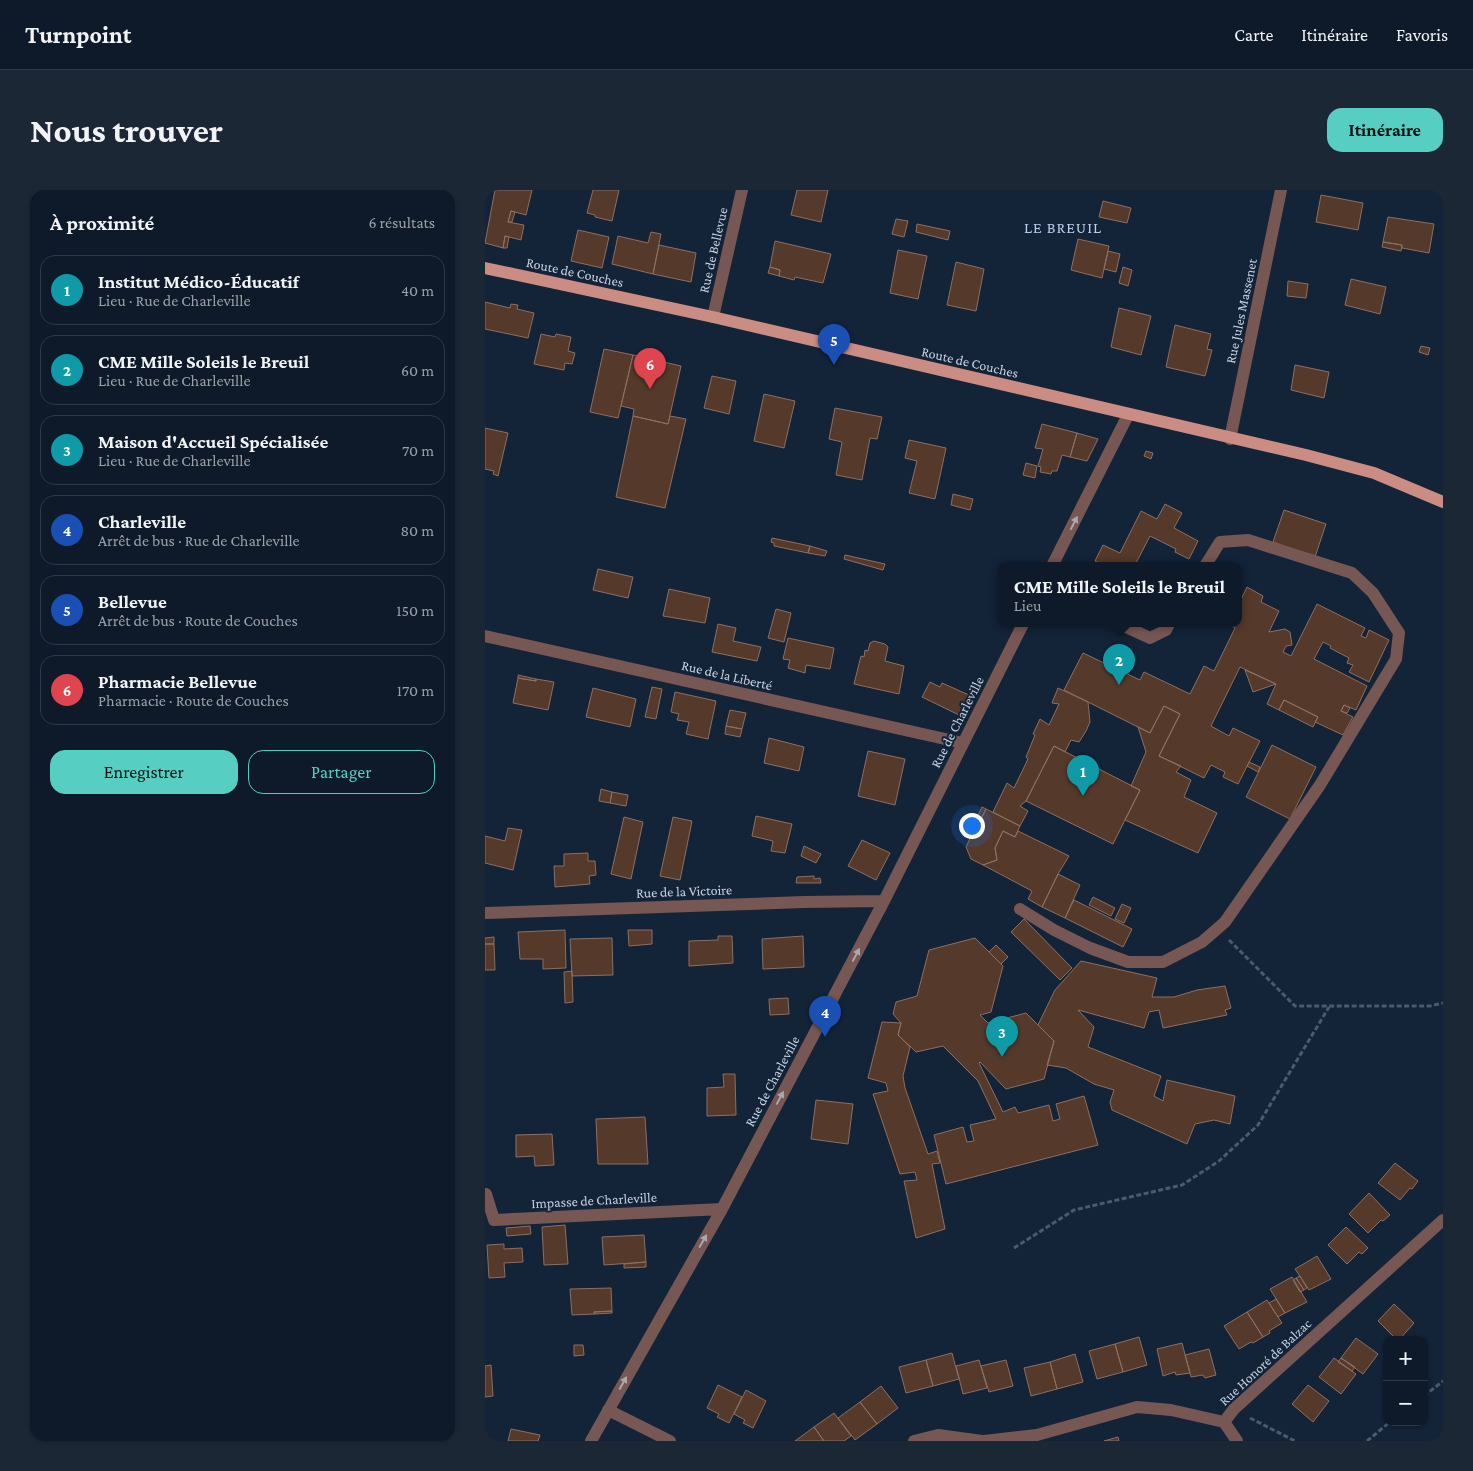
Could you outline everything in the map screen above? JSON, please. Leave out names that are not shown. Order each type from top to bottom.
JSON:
[{"type":"main road","name":"Route de Couches","points":[[485,268],[713,317],[1306,455],[1373,473],[1443,502]]},
{"type":"street","name":"Rue de Bellevue","points":[[713,317],[742,190]]},
{"type":"street","name":"Rue Jules Massenet","points":[[1231,439],[1281,190]]},
{"type":"street","points":[[1054,562],[1128,415]]},
{"type":"street","points":[[1020,909],[1061,934],[1090,948],[1128,962],[1163,962],[1202,942],[1225,922],[1320,785],[1396,659],[1399,633],[1373,593],[1352,573],[1249,540],[1220,542],[1208,562]]},
{"type":"street","name":"Rue de Charleville","points":[[591,1441],[721,1209],[883,902],[1021,627]]},
{"type":"street","points":[[1126,627],[1149,638],[1166,630],[1168,627]]},
{"type":"street","name":"Rue de la Liberté","points":[[485,636],[963,743]]},
{"type":"street","name":"Rue de la Victoire","points":[[485,913],[804,902],[883,902]]},
{"type":"street","name":"Impasse de Charleville","points":[[486,1194],[494,1220],[721,1209]]},
{"type":"street","name":"Rue Honoré de Balzac","points":[[914,1441],[938,1435],[983,1441],[1037,1436],[1137,1407],[1171,1410],[1224,1422],[1234,1409],[1443,1220]]},
{"type":"street","points":[[608,1410],[670,1441]]},
{"type":"street","points":[[1224,1422],[1237,1441]]},
{"type":"path","points":[[1217,928],[1295,1006],[1430,1006],[1443,1003]]},
{"type":"path","points":[[1015,1248],[1074,1210],[1182,1185],[1219,1161],[1258,1125],[1329,1007]]},
{"type":"path","points":[[1428,1393],[1443,1381]]},
{"type":"path","points":[[1234,1409],[1295,1441]]},
{"type":"path","points":[[1367,1441],[1385,1426]]},
{"type":"building","points":[[495,190],[532,190],[526,215],[511,211],[508,222],[524,225],[521,240],[505,236],[503,248],[485,243]]},
{"type":"building","points":[[593,190],[619,190],[612,221],[587,213]]},
{"type":"building","points":[[797,190],[828,190],[821,222],[791,215]]},
{"type":"building","points":[[1321,195],[1363,203],[1358,230],[1316,222]]},
{"type":"building","points":[[1103,201],[1131,208],[1127,223],[1099,217]]},
{"type":"building","points":[[511,211],[515,212],[512,222],[508,222]]},
{"type":"building","points":[[1388,217],[1434,224],[1429,253],[1402,248],[1402,245],[1383,242]]},
{"type":"building","points":[[896,219],[908,221],[904,237],[892,234]]},
{"type":"building","points":[[917,224],[950,231],[948,240],[916,232]]},
{"type":"building","points":[[578,230],[609,237],[602,268],[571,261]]},
{"type":"building","points":[[651,232],[661,234],[653,274],[612,264],[618,236],[648,243]]},
{"type":"building","points":[[505,236],[509,237],[507,248],[503,248]]},
{"type":"building","points":[[1078,239],[1109,246],[1102,278],[1071,270]]},
{"type":"building","points":[[775,241],[831,254],[823,283],[795,277],[794,280],[779,276],[780,270],[770,267]]},
{"type":"building","points":[[1383,242],[1402,245],[1401,251],[1382,247]]},
{"type":"building","points":[[659,245],[696,253],[691,282],[653,274]]},
{"type":"building","points":[[898,250],[927,256],[918,299],[890,293]]},
{"type":"building","points":[[1108,251],[1120,254],[1116,272],[1104,269]]},
{"type":"building","points":[[956,262],[984,269],[976,311],[947,305]]},
{"type":"building","points":[[770,267],[780,270],[779,276],[768,273]]},
{"type":"building","points":[[1123,267],[1132,270],[1128,286],[1119,283]]},
{"type":"building","points":[[1351,279],[1386,287],[1380,314],[1345,305]]},
{"type":"building","points":[[1288,281],[1308,284],[1306,298],[1287,296]]},
{"type":"building","points":[[485,302],[510,308],[511,304],[518,305],[517,309],[534,313],[528,338],[485,329]]},
{"type":"building","points":[[1119,308],[1151,316],[1141,355],[1111,347]]},
{"type":"building","points":[[1175,325],[1211,334],[1207,349],[1212,350],[1205,376],[1166,367]]},
{"type":"building","points":[[541,334],[555,337],[556,334],[571,337],[568,351],[575,353],[572,364],[565,363],[564,370],[534,364]]},
{"type":"building","points":[[1421,346],[1430,348],[1428,355],[1419,352]]},
{"type":"building","points":[[604,349],[633,355],[618,418],[590,412]]},
{"type":"building","points":[[633,355],[681,366],[668,424],[633,416],[634,409],[621,406]]},
{"type":"building","points":[[1295,365],[1329,372],[1324,398],[1291,390]]},
{"type":"building","points":[[712,376],[736,381],[729,414],[704,408]]},
{"type":"building","points":[[764,394],[795,401],[784,448],[754,441]]},
{"type":"building","points":[[835,408],[882,417],[877,439],[870,438],[862,480],[836,475],[842,442],[829,439]]},
{"type":"building","points":[[633,416],[668,424],[670,416],[686,419],[665,508],[616,497]]},
{"type":"building","points":[[1042,424],[1077,433],[1070,457],[1062,455],[1057,471],[1052,471],[1051,474],[1040,472],[1041,467],[1038,466],[1043,449],[1035,448]]},
{"type":"building","points":[[485,428],[508,433],[498,476],[493,474],[494,471],[485,469]]},
{"type":"building","points":[[1077,433],[1098,439],[1087,461],[1070,457]]},
{"type":"building","points":[[909,440],[946,448],[935,499],[909,493],[917,461],[905,458]]},
{"type":"building","points":[[1146,451],[1153,453],[1151,459],[1144,456]]},
{"type":"building","points":[[1026,463],[1037,466],[1035,478],[1023,475]]},
{"type":"building","points":[[953,494],[973,499],[970,510],[951,505]]},
{"type":"building","points":[[1165,504],[1182,513],[1174,528],[1198,541],[1189,559],[1175,552],[1176,549],[1150,536],[1137,562],[1095,561],[1103,545],[1120,553],[1141,511],[1157,519]]},
{"type":"building","points":[[1284,510],[1326,524],[1315,557],[1273,542]]},
{"type":"building","points":[[772,538],[810,546],[808,553],[774,546],[774,543],[771,542]]},
{"type":"building","points":[[810,546],[827,551],[825,556],[808,553]]},
{"type":"building","points":[[845,555],[885,564],[883,570],[844,559]]},
{"type":"building","points":[[598,569],[633,577],[628,598],[593,590]]},
{"type":"building","points":[[1247,587],[1263,596],[1261,602],[1279,611],[1269,632],[1285,629],[1290,632],[1292,645],[1286,646],[1283,652],[1291,656],[1317,604],[1365,628],[1361,636],[1366,638],[1369,630],[1389,640],[1369,682],[1349,672],[1353,665],[1347,663],[1349,658],[1323,642],[1314,659],[1367,686],[1356,710],[1344,705],[1341,711],[1353,717],[1343,735],[1315,722],[1318,717],[1284,700],[1279,710],[1267,704],[1276,684],[1240,667],[1211,726],[1229,736],[1233,728],[1260,741],[1238,784],[1223,777],[1225,772],[1211,765],[1204,778],[1159,756],[1180,714],[1164,706],[1150,733],[1064,690],[1083,653],[1140,680],[1144,672],[1190,694],[1204,666],[1214,671],[1235,628],[1234,627],[1242,627],[1242,598]]},
{"type":"building","points":[[669,589],[710,598],[705,623],[663,616]]},
{"type":"building","points":[[776,609],[791,613],[784,642],[768,638]]},
{"type":"building","points":[[718,624],[736,628],[733,641],[761,647],[757,661],[712,652]]},
{"type":"building","points":[[788,638],[834,648],[830,669],[806,665],[805,673],[788,668],[790,660],[783,659]]},
{"type":"building","points":[[874,641],[885,644],[888,647],[885,661],[904,666],[899,694],[854,684],[861,656],[864,657],[865,650],[868,651],[870,643]]},
{"type":"building","points":[[1245,670],[1276,684],[1253,692]]},
{"type":"building","points":[[518,675],[536,679],[536,681],[518,678]]},
{"type":"building","points":[[518,678],[554,682],[548,710],[513,703]]},
{"type":"building","points":[[930,682],[940,687],[942,683],[969,695],[959,715],[922,697]]},
{"type":"building","points":[[652,687],[662,689],[656,719],[645,717]]},
{"type":"building","points":[[593,688],[636,699],[630,727],[586,717]]},
{"type":"building","points":[[1058,688],[1088,702],[1090,722],[1079,742],[1071,740],[1065,752],[1054,746],[1026,801],[1020,806],[1028,811],[1020,826],[993,812],[1007,783],[1014,788],[1028,759],[1026,757],[1040,719],[1049,725],[1059,704],[1052,703]]},
{"type":"building","points":[[675,692],[716,701],[708,739],[686,734],[689,722],[677,720],[679,714],[671,712]]},
{"type":"building","points":[[1284,700],[1318,717],[1313,727],[1279,710]]},
{"type":"building","points":[[1344,705],[1350,708],[1347,713],[1341,711]]},
{"type":"building","points":[[1164,706],[1180,714],[1159,756],[1181,766],[1176,772],[1191,780],[1184,797],[1217,813],[1198,853],[1125,820],[1140,790],[1131,786],[1146,752],[1138,727],[1150,733]]},
{"type":"building","points":[[730,710],[746,713],[742,729],[726,726]]},
{"type":"building","points":[[726,726],[742,729],[740,737],[725,734]]},
{"type":"building","points":[[769,738],[804,747],[799,771],[764,763]]},
{"type":"building","points":[[1272,745],[1316,767],[1290,819],[1246,797]]},
{"type":"building","points":[[1054,746],[1140,790],[1113,844],[1026,801]]},
{"type":"building","points":[[868,751],[905,759],[895,805],[858,796]]},
{"type":"building","points":[[1249,762],[1260,767],[1258,772],[1247,766]]},
{"type":"building","points":[[601,789],[612,792],[610,803],[599,801]]},
{"type":"building","points":[[612,792],[628,795],[626,806],[610,803]]},
{"type":"building","points":[[982,807],[986,809],[981,819],[977,817]]},
{"type":"building","points":[[986,809],[1020,826],[1015,837],[1003,831],[995,848],[997,860],[983,865],[971,859],[966,847],[974,830],[972,828],[977,817],[981,819]]},
{"type":"building","points":[[756,816],[792,824],[785,853],[771,851],[773,841],[752,836]]},
{"type":"building","points":[[624,817],[643,822],[631,879],[611,874]]},
{"type":"building","points":[[673,817],[692,821],[680,880],[660,876]]},
{"type":"building","points":[[508,828],[522,830],[513,870],[485,863],[485,836],[505,841]]},
{"type":"building","points":[[1003,831],[1015,837],[1018,831],[1069,856],[1042,907],[1028,899],[1032,891],[983,865],[997,860],[995,848]]},
{"type":"building","points":[[862,840],[890,853],[876,880],[848,866]]},
{"type":"building","points":[[804,846],[821,854],[816,863],[801,856]]},
{"type":"building","points":[[588,853],[588,861],[595,861],[596,875],[589,876],[590,884],[555,887],[554,866],[564,866],[564,854]]},
{"type":"building","points":[[1058,874],[1080,885],[1065,918],[1042,907]]},
{"type":"building","points":[[814,876],[814,879],[820,878],[821,883],[796,883],[797,877]]},
{"type":"building","points":[[1093,897],[1115,908],[1111,916],[1089,905]]},
{"type":"building","points":[[1074,900],[1132,929],[1123,947],[1065,918]]},
{"type":"building","points":[[1122,904],[1131,908],[1124,923],[1115,919]]},
{"type":"building","points":[[1024,919],[1072,968],[1060,980],[1011,932]]},
{"type":"building","points":[[565,930],[566,968],[543,969],[543,959],[520,959],[518,932]]},
{"type":"building","points":[[628,930],[652,930],[652,944],[629,946]]},
{"type":"building","points":[[718,936],[732,936],[733,963],[689,966],[689,941],[718,940]]},
{"type":"building","points":[[803,936],[804,967],[763,969],[762,939]]},
{"type":"building","points":[[494,937],[494,944],[485,944],[485,938]]},
{"type":"building","points":[[612,938],[613,975],[572,976],[570,939]]},
{"type":"building","points":[[975,938],[1003,966],[991,1012],[980,1015],[988,1023],[1026,1013],[1054,1041],[1044,1079],[1006,1089],[979,1063],[1003,1112],[1015,1107],[1018,1113],[1049,1105],[1053,1121],[1060,1119],[1056,1104],[1084,1096],[1098,1145],[946,1184],[934,1135],[963,1127],[967,1142],[974,1141],[970,1125],[996,1119],[978,1081],[943,1046],[916,1052],[898,1035],[901,1023],[893,1014],[896,1002],[917,996],[929,950]]},
{"type":"building","points":[[485,944],[494,944],[495,970],[485,970]]},
{"type":"building","points":[[996,945],[1008,957],[1001,964],[989,952]]},
{"type":"building","points":[[1081,961],[1157,978],[1152,997],[1174,997],[1197,990],[1225,986],[1231,1008],[1225,1010],[1227,1015],[1163,1028],[1159,1010],[1149,1012],[1144,1028],[1078,1010],[1094,1027],[1088,1047],[1161,1076],[1154,1096],[1163,1101],[1167,1080],[1235,1096],[1230,1124],[1214,1120],[1195,1124],[1187,1144],[1112,1110],[1110,1102],[1114,1090],[1094,1084],[1066,1068],[1047,1065],[1054,1041],[1038,1025],[1055,990]]},
{"type":"building","points":[[572,971],[573,1002],[565,1003],[564,972]]},
{"type":"building","points":[[788,998],[789,1014],[770,1015],[769,999]]},
{"type":"building","points":[[882,1022],[901,1023],[898,1035],[910,1047],[903,1076],[905,1088],[928,1154],[937,1151],[940,1163],[932,1164],[945,1229],[916,1238],[904,1181],[917,1180],[915,1172],[900,1174],[873,1094],[888,1091],[886,1083],[868,1078]]},
{"type":"building","points":[[723,1074],[735,1074],[736,1115],[707,1116],[707,1088],[724,1087]]},
{"type":"building","points":[[816,1100],[853,1104],[848,1144],[811,1139]]},
{"type":"building","points":[[645,1117],[648,1164],[598,1164],[596,1119]]},
{"type":"building","points":[[552,1134],[554,1165],[535,1166],[534,1156],[516,1157],[516,1135]]},
{"type":"building","points":[[1395,1163],[1418,1181],[1400,1200],[1378,1183]]},
{"type":"building","points":[[1369,1193],[1390,1215],[1383,1221],[1381,1220],[1368,1233],[1349,1214]]},
{"type":"building","points":[[565,1225],[568,1264],[544,1265],[542,1227]]},
{"type":"building","points":[[530,1226],[531,1234],[507,1236],[506,1228]]},
{"type":"building","points":[[1346,1227],[1368,1248],[1362,1254],[1359,1252],[1347,1264],[1328,1245]]},
{"type":"building","points":[[644,1235],[646,1262],[604,1265],[602,1237]]},
{"type":"building","points":[[504,1244],[504,1249],[522,1248],[523,1262],[504,1263],[505,1277],[489,1278],[487,1245]]},
{"type":"building","points":[[1317,1256],[1331,1279],[1309,1290],[1295,1269]]},
{"type":"building","points":[[646,1262],[646,1267],[624,1268],[624,1264]]},
{"type":"building","points":[[1300,1276],[1307,1288],[1304,1290],[1296,1278]]},
{"type":"building","points":[[1292,1277],[1307,1302],[1285,1313],[1270,1289]]},
{"type":"building","points":[[1296,1278],[1304,1290],[1300,1292],[1293,1280]]},
{"type":"building","points":[[611,1288],[612,1311],[572,1315],[570,1289]]},
{"type":"building","points":[[1276,1299],[1285,1313],[1278,1317],[1269,1303]]},
{"type":"building","points":[[1267,1300],[1282,1323],[1263,1337],[1247,1312]]},
{"type":"building","points":[[1394,1304],[1414,1323],[1403,1336],[1393,1336],[1378,1321]]},
{"type":"building","points":[[612,1311],[612,1313],[595,1314],[594,1312]]},
{"type":"building","points":[[1247,1312],[1263,1337],[1239,1349],[1224,1326]]},
{"type":"building","points":[[1139,1337],[1147,1365],[1123,1372],[1115,1344]]},
{"type":"building","points":[[1356,1338],[1378,1354],[1363,1374],[1341,1358]]},
{"type":"building","points":[[1182,1343],[1190,1373],[1176,1375],[1175,1372],[1163,1376],[1157,1349]]},
{"type":"building","points":[[1115,1344],[1123,1372],[1097,1379],[1089,1351]]},
{"type":"building","points":[[574,1345],[583,1345],[584,1355],[574,1356]]},
{"type":"building","points":[[1209,1349],[1216,1375],[1205,1378],[1203,1375],[1191,1377],[1185,1355]]},
{"type":"building","points":[[952,1353],[959,1379],[933,1386],[926,1360]]},
{"type":"building","points":[[1075,1354],[1083,1382],[1057,1389],[1050,1362]]},
{"type":"building","points":[[1334,1358],[1356,1374],[1341,1394],[1319,1377]]},
{"type":"building","points":[[1341,1358],[1355,1367],[1352,1371],[1338,1362]]},
{"type":"building","points":[[926,1360],[933,1386],[906,1393],[899,1367]]},
{"type":"building","points":[[979,1360],[987,1388],[963,1394],[956,1366]]},
{"type":"building","points":[[1006,1360],[1013,1386],[989,1392],[981,1366]]},
{"type":"building","points":[[1050,1362],[1057,1389],[1031,1396],[1024,1368]]},
{"type":"building","points":[[491,1365],[493,1396],[485,1397],[485,1366]]},
{"type":"building","points":[[718,1385],[742,1397],[729,1423],[717,1417],[719,1414],[707,1408]]},
{"type":"building","points":[[1308,1385],[1329,1401],[1313,1422],[1292,1404]]},
{"type":"building","points":[[881,1386],[898,1408],[877,1424],[860,1402]]},
{"type":"building","points":[[746,1390],[766,1401],[753,1428],[743,1423],[745,1420],[734,1414]]},
{"type":"building","points":[[860,1402],[877,1424],[855,1440],[838,1418]]},
{"type":"building","points":[[834,1413],[851,1436],[844,1441],[824,1441],[814,1427]]},
{"type":"building","points":[[814,1427],[824,1441],[795,1441]]},
{"type":"building","points":[[511,1429],[540,1435],[538,1441],[508,1441]]},
{"type":"building","points":[[1118,1437],[1119,1441],[1104,1441]]},
{"type":"place","name":"Bellevue","points":[[834,365]]},
{"type":"place","name":"Pharmacie Bellevue","points":[[650,389]]},
{"type":"place","name":"CME Mille Soleils le Breuil","points":[[1119,685]]},
{"type":"place","name":"Institut Médico-Éducatif","points":[[1083,796]]},
{"type":"place","name":"Charleville","points":[[825,1037]]},
{"type":"place","name":"Maison d'Accueil Spécialisée","points":[[1002,1057]]},
{"type":"district","name":"LE BREUIL","points":[[1063,227]]}]
